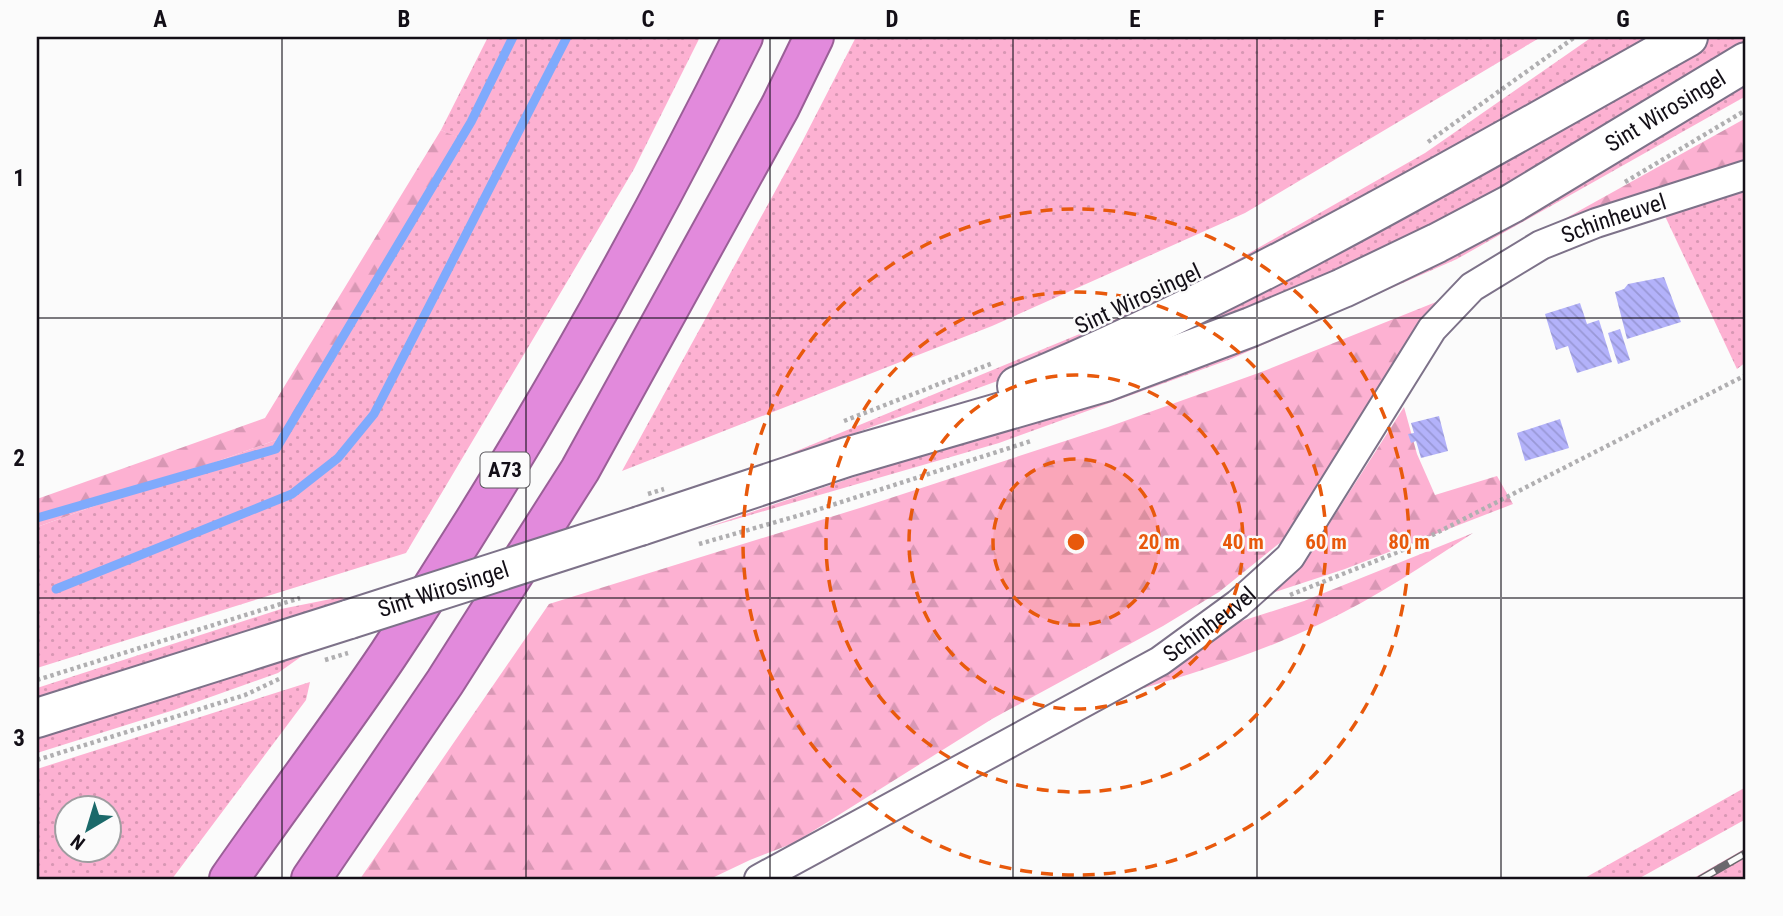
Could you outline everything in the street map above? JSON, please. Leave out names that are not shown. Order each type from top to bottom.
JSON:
[{"type":"highway","name":"A73","points":[[229,879],[388,655],[542,411],[681,161],[743,37]]},
{"type":"highway","name":"A73","points":[[311,879],[445,682],[580,470],[780,107],[814,37]]},
{"type":"main road","name":"Sint Wirosingel","points":[[37,719],[640,526],[845,440],[1082,359],[1224,292],[1688,37]]},
{"type":"main road","name":"Sint Wirosingel","points":[[845,440],[1105,383],[1251,327],[1343,288],[1511,204],[1746,62]]},
{"type":"street","name":"Schinheuvel","points":[[760,879],[1160,661],[1238,604],[1290,556],[1432,329],[1472,287],[1541,245],[1596,223],[1746,175]]},
{"type":"path","points":[[1425,144],[1575,37]]},
{"type":"path","points":[[845,440],[994,363]]},
{"type":"path","points":[[1289,596],[1403,550],[1746,376]]},
{"type":"path","points":[[663,489],[676,484]]},
{"type":"path","points":[[314,664],[325,660]]},
{"type":"path","points":[[37,760],[245,695],[280,678]]},
{"type":"green space","points":[[488,37],[700,37],[634,169],[406,553],[37,668],[37,527],[284,437],[456,137],[441,130]]},
{"type":"green space","points":[[856,37],[1541,37],[1245,213],[992,326],[622,471],[801,144]]},
{"type":"green space","points":[[1592,37],[1663,37],[1257,262],[1025,371],[726,480],[1116,319],[1223,268],[1425,153]]},
{"type":"green space","points":[[1710,37],[1746,37],[1746,50],[1467,215],[1145,354],[1146,342],[1278,277]]},
{"type":"green space","points":[[1746,75],[1746,96],[1457,259],[1231,359],[999,443],[702,529],[1224,350]]},
{"type":"green space","points":[[1746,118],[1746,166],[1550,227]]},
{"type":"green space","points":[[441,130],[457,137],[284,437],[37,527],[37,499],[265,418]]},
{"type":"green space","points":[[1746,187],[1746,362],[1737,369],[1664,214]]},
{"type":"green space","points":[[1436,302],[1281,542],[1219,592],[1163,626],[992,719],[794,843],[710,879],[360,879],[549,604],[863,507],[1108,427],[1264,371]]},
{"type":"green space","points":[[1404,407],[1417,454],[1435,495],[1497,476],[1513,504],[1345,569],[1272,593],[1313,549]]},
{"type":"green space","points":[[1473,533],[1380,592],[1296,635],[1216,666],[1106,699],[1226,626],[1304,601]]},
{"type":"green space","points":[[341,597],[351,601],[37,702],[37,688],[281,609]]},
{"type":"green space","points":[[286,656],[302,656],[278,673],[174,710],[37,753],[37,735]]},
{"type":"green space","points":[[310,682],[306,700],[172,879],[37,879],[37,769]]},
{"type":"green space","points":[[1746,787],[1746,819],[1638,879],[1583,879]]},
{"type":"green space","points":[[1746,848],[1746,879],[1692,879]]},
{"type":"building","points":[[1664,277],[1681,322],[1627,339],[1615,292],[1624,289],[1628,284]]},
{"type":"building","points":[[1580,303],[1587,324],[1599,320],[1612,362],[1577,373],[1568,346],[1556,350],[1545,314]]},
{"type":"building","points":[[1620,329],[1630,360],[1618,364],[1608,333]]},
{"type":"building","points":[[1439,416],[1448,451],[1421,458],[1416,441],[1411,443],[1408,434],[1414,433],[1411,423]]},
{"type":"building","points":[[1560,419],[1569,448],[1525,461],[1517,433]]},
{"type":"waterway","points":[[37,518],[276,449],[471,122],[513,37]]},
{"type":"waterway","points":[[56,589],[292,494],[338,458],[374,414],[567,37]]},
{"type":"railway","points":[[1701,879],[1746,853]]}]
